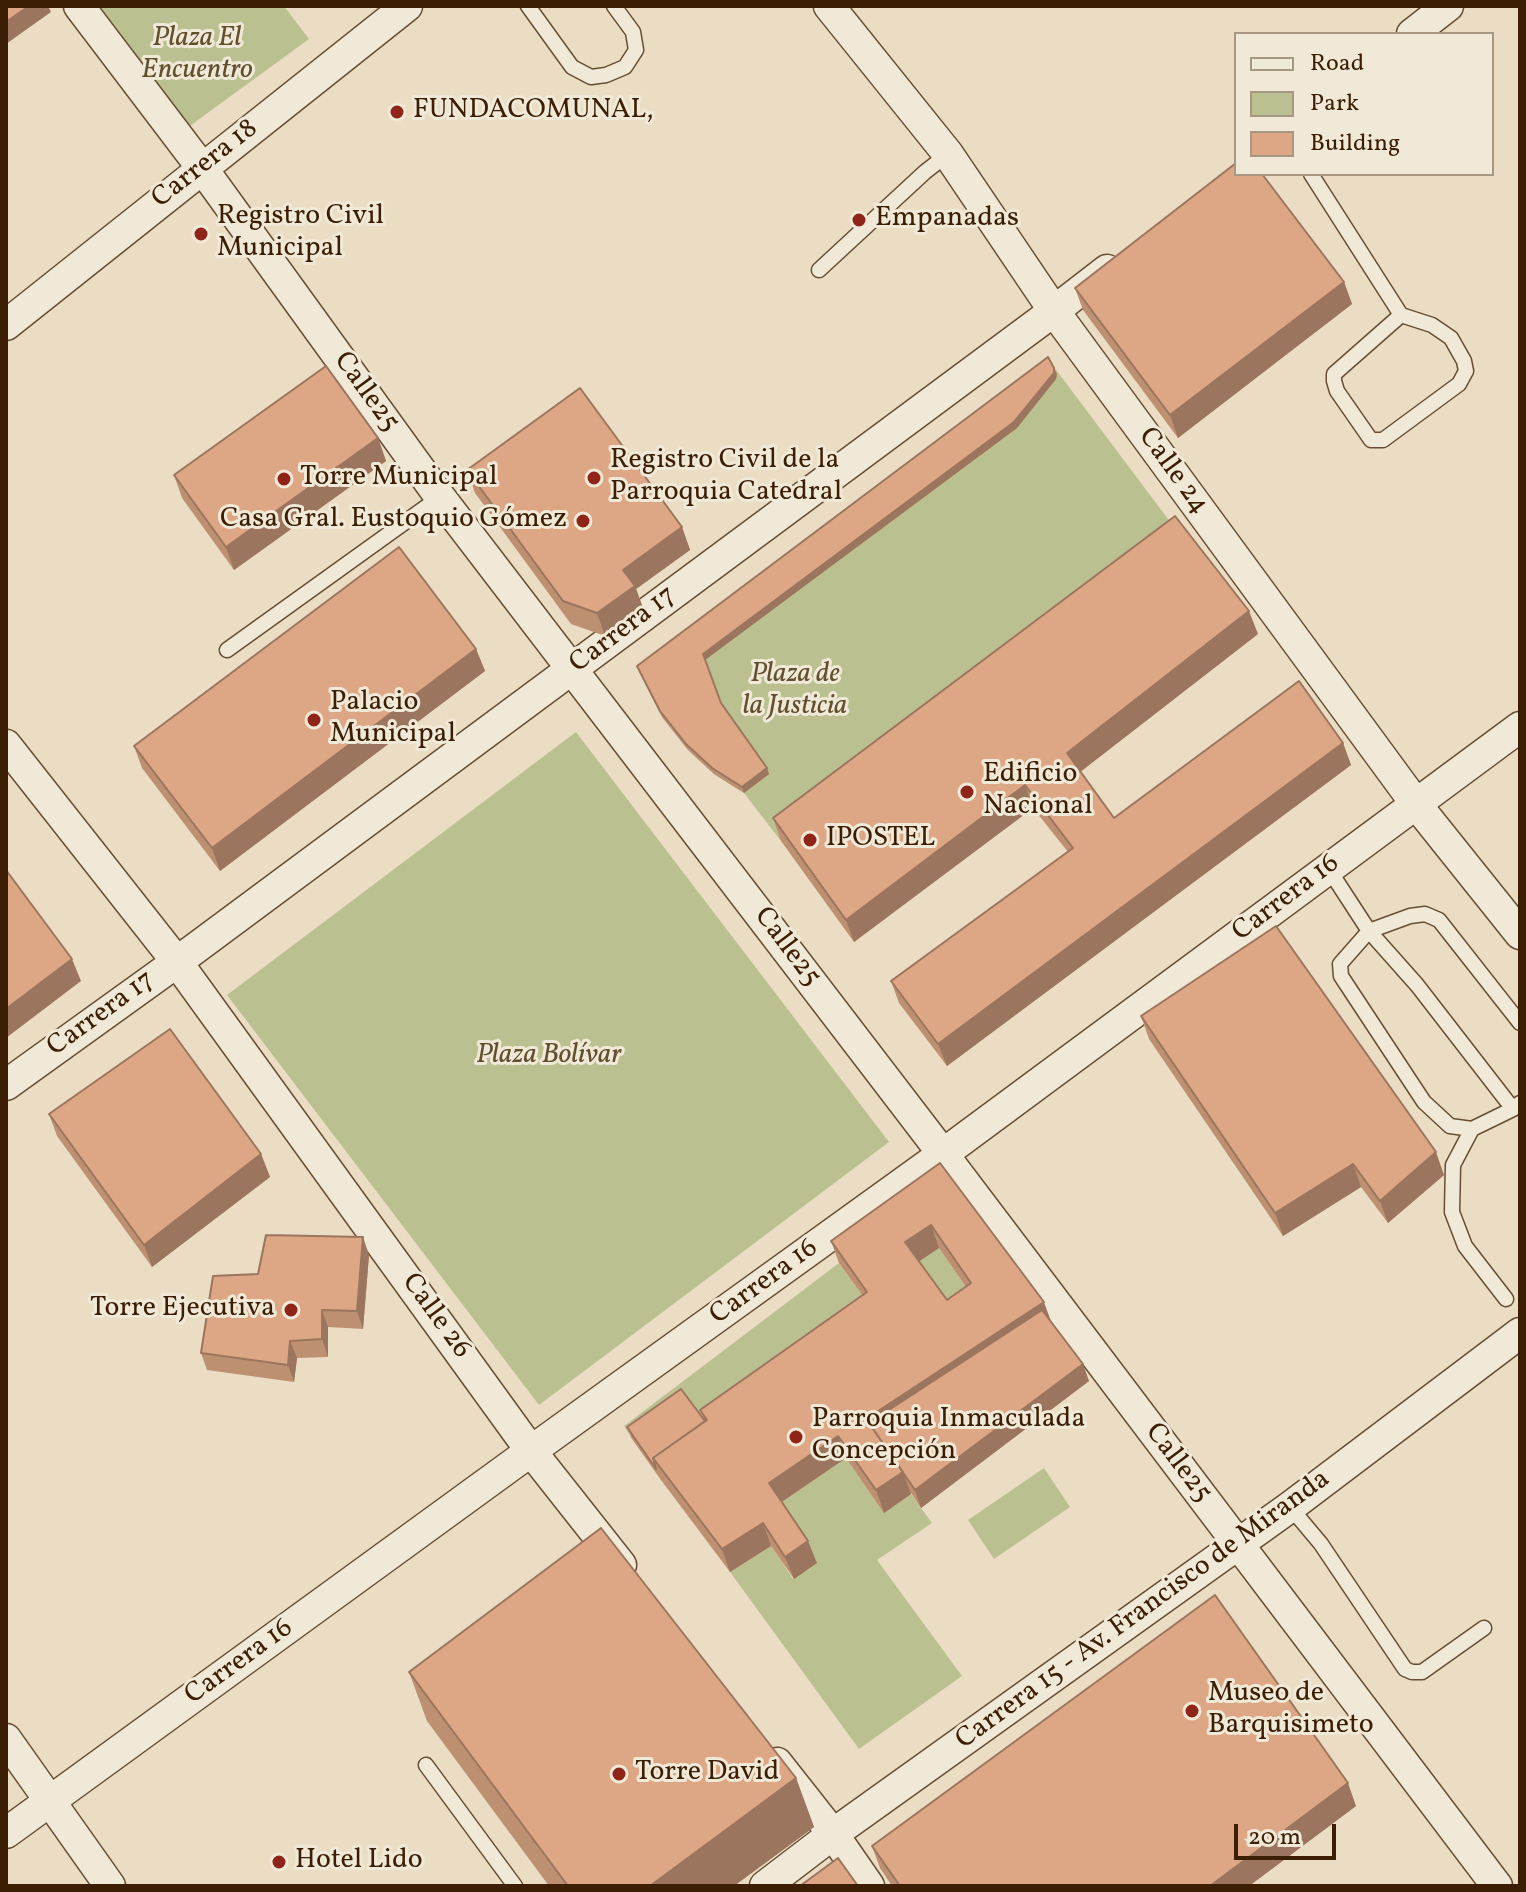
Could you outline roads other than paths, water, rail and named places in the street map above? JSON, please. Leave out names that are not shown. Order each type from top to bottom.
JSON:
[{"type":"street","name":"Calle25","points":[[79,6],[202,168],[440,497],[943,1154],[1497,1886]]},
{"type":"street","name":"Carrera 18","points":[[6,325],[407,6]]},
{"type":"street","name":"Calle 24","points":[[829,6],[948,154],[1054,311],[1416,804],[1520,934]]},
{"type":"street","points":[[1415,32],[1448,6]]},
{"type":"street","name":"Carrera 17","points":[[6,1085],[177,962],[1127,254]]},
{"type":"street","name":"Carrera 16","points":[[6,1833],[943,1154],[1520,727]]},
{"type":"street","name":"Calle 26","points":[[6,745],[177,962],[531,1451],[638,1587]]},
{"type":"street","name":"Carrera 15 - Av. Francisco de Miranda","points":[[765,1886],[1290,1507],[1520,1333]]},
{"type":"street","points":[[6,1739],[110,1886]]},
{"type":"street","points":[[765,1748],[833,1834],[869,1886]]},
{"type":"lane","points":[[528,6],[572,67],[591,77],[625,67],[636,50],[633,32],[614,6]]},
{"type":"lane","points":[[819,270],[948,154]]},
{"type":"lane","points":[[1312,176],[1401,315],[1432,325],[1451,338],[1464,361],[1466,371],[1459,384],[1383,440],[1371,440],[1337,391],[1334,374],[1401,315]]},
{"type":"lane","points":[[227,650],[440,497]]},
{"type":"lane","points":[[1328,868],[1369,931],[1517,1106],[1472,1129],[1450,1126],[1424,1102],[1341,976],[1340,964],[1344,957],[1369,931],[1410,916],[1425,914],[1439,920],[1520,1023]]},
{"type":"lane","points":[[1472,1129],[1453,1165],[1452,1212],[1465,1246],[1506,1299]]},
{"type":"lane","points":[[1290,1507],[1321,1544],[1405,1669],[1422,1672],[1484,1628]]},
{"type":"lane","points":[[426,1765],[515,1886]]},
{"type":"place","name":"FUNDACOMUNAL,","points":[[397,112]]},
{"type":"place","name":"Empanadas","points":[[859,220]]},
{"type":"place","name":"Registro Civil Municipal","points":[[201,234]]},
{"type":"place","name":"Registro Civil de la Parroquia Catedral","points":[[594,478]]},
{"type":"place","name":"Torre Municipal","points":[[284,479]]},
{"type":"place","name":"Casa Gral. Eustoquio Gómez","points":[[583,521]]},
{"type":"place","name":"Palacio Municipal","points":[[314,720]]},
{"type":"place","name":"Edificio Nacional","points":[[967,792]]},
{"type":"place","name":"IPOSTEL","points":[[810,840]]},
{"type":"place","name":"Torre Ejecutiva","points":[[291,1310]]},
{"type":"place","name":"Parroquia Inmaculada Concepción","points":[[796,1437]]},
{"type":"place","name":"Museo de Barquisimeto","points":[[1192,1711]]},
{"type":"place","name":"Torre David","points":[[619,1774]]},
{"type":"place","name":"Hotel Lido","points":[[279,1862]]},
{"type":"park label","name":"Plaza El Encuentro","points":[[197,56]]},
{"type":"park label","name":"Plaza de la Justicia","points":[[795,692]]},
{"type":"park label","name":"Plaza Bolívar","points":[[549,1057]]}]
